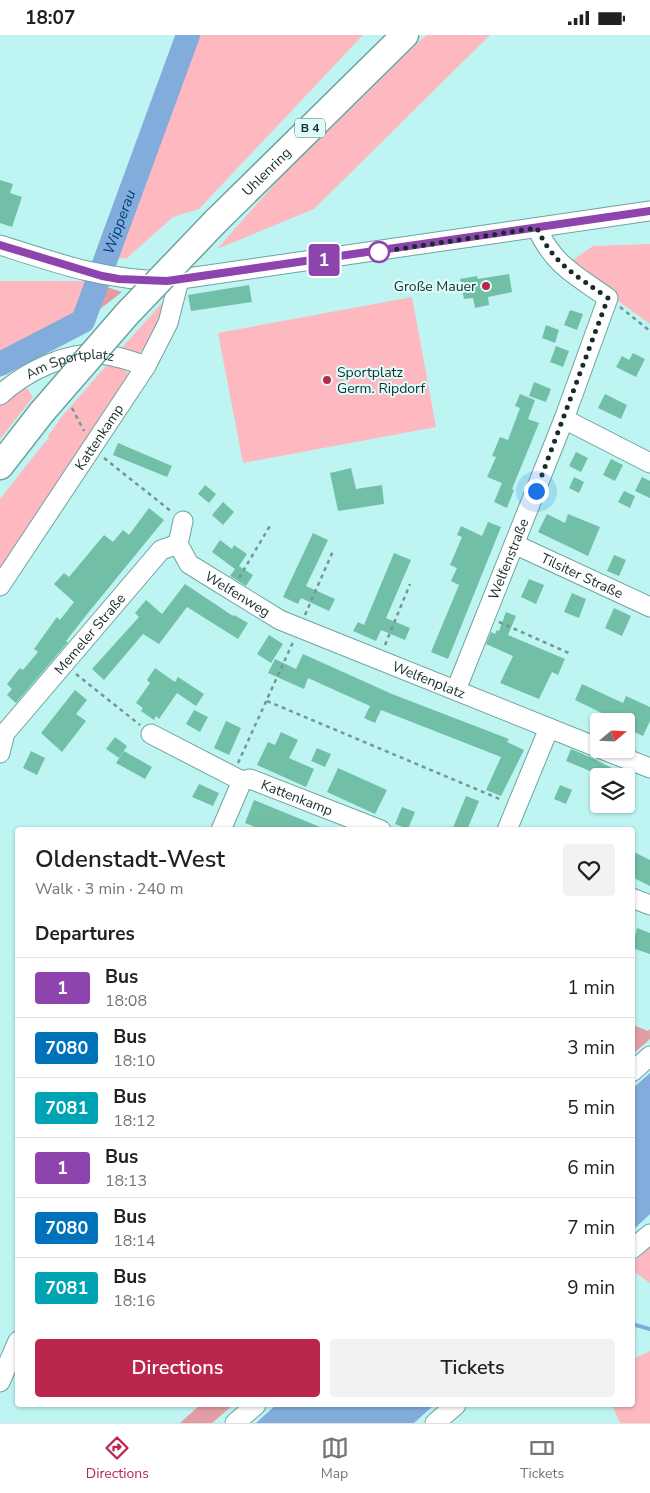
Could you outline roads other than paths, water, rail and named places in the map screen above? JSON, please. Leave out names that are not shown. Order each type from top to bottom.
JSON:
[{"type":"highway","name":"Uhlenring","points":[[0,466],[42,412],[127,314],[214,222],[404,35]]},
{"type":"street","points":[[0,245],[89,273],[115,278],[179,280],[650,211]]},
{"type":"street","name":"Welfenstraße","points":[[456,690],[564,419],[608,298],[561,265],[552,256],[537,228]]},
{"type":"street","name":"Kattenkamp","points":[[0,586],[146,366],[168,323],[179,280]]},
{"type":"street","name":"Am Sportplatz","points":[[0,395],[12,384],[44,367],[83,355],[101,355],[146,366]]},
{"type":"street","points":[[564,419],[650,463]]},
{"type":"street","points":[[178,544],[183,521]]},
{"type":"street","name":"Welfenweg","points":[[178,544],[189,564],[265,612],[303,630]]},
{"type":"street","name":"Memeler Straße","points":[[0,753],[5,733],[65,665],[161,550],[178,544]]},
{"type":"street","name":"Tilsiter Straße","points":[[514,544],[650,607]]},
{"type":"street","name":"Welfenplatz","points":[[303,630],[590,744]]},
{"type":"street","points":[[508,827],[550,728]]},
{"type":"street","name":"Kattenkamp","points":[[151,734],[237,778],[250,779],[373,827]]},
{"type":"street","name":"Welfenplatz","points":[[625,758],[650,768]]},
{"type":"street","name":"Kattenkamp","points":[[222,827],[237,778]]},
{"type":"street","points":[[635,899],[650,905]]},
{"type":"street","points":[[635,1070],[650,1057]]},
{"type":"street","points":[[635,1246],[650,1234]]},
{"type":"street","points":[[0,1382],[15,1348]]},
{"type":"street","points":[[235,1423],[254,1407]]},
{"type":"street","points":[[435,1423],[454,1407]]},
{"type":"water","points":[[650,1073],[650,1214],[635,1228],[635,1086]]},
{"type":"water","points":[[274,1407],[432,1407],[414,1423],[256,1423]]},
{"type":"waterway","name":"Wipperau","points":[[0,364],[83,321],[188,35]]},
{"type":"waterway","points":[[635,1325],[650,1329]]},
{"type":"place","name":"Große Mauer","points":[[486,286]]},
{"type":"place","name":"Sportplatz Germ. Ripdorf","points":[[327,380]]}]
